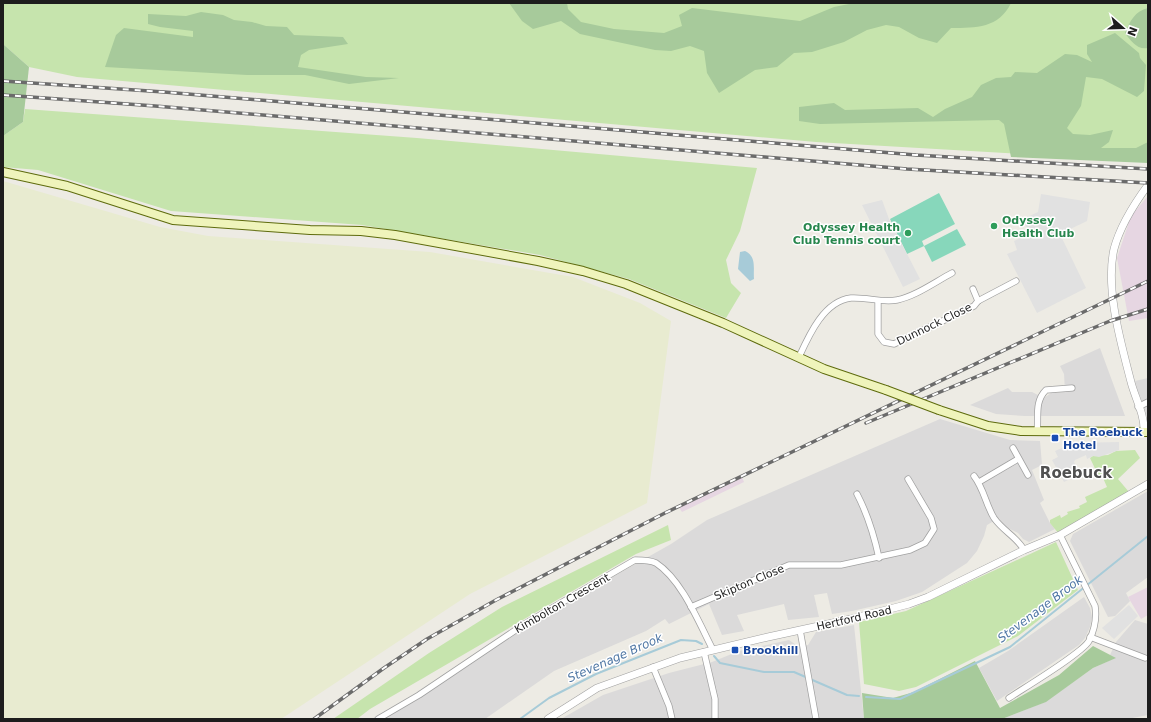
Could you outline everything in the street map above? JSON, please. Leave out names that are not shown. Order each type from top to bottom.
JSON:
[{"type":"main road","points":[[3,172],[67,186],[173,220],[310,230],[361,231],[451,244],[538,261],[626,284],[722,323],[824,369],[939,410],[1000,429],[1037,432],[1146,432]]},
{"type":"street","points":[[1146,432],[1138,407],[1121,339],[1112,291],[1112,275],[1114,251],[1120,234],[1130,212],[1148,185]]},
{"type":"street","points":[[799,357],[819,321],[827,310],[839,301],[852,298],[878,301],[902,299],[952,273]]},
{"type":"street","name":"Dunnock Close","points":[[878,301],[878,334],[884,342],[889,344],[899,343],[974,306],[978,301],[1016,281]]},
{"type":"street","name":"Dunnock Close","points":[[973,289],[978,301]]},
{"type":"street","points":[[1037,432],[1038,402],[1040,396],[1046,390],[1072,388]]},
{"type":"street","points":[[1138,407],[1148,402]]},
{"type":"street","points":[[1013,448],[1028,476]]},
{"type":"street","points":[[979,482],[1018,459]]},
{"type":"street","points":[[974,476],[979,482],[994,518],[1000,526],[1019,542],[1024,550]]},
{"type":"street","name":"Skipton Close","points":[[691,607],[789,565],[841,565],[879,558],[910,550],[925,543],[934,530],[931,518],[908,479]]},
{"type":"street","name":"Hertford Road","points":[[548,719],[596,688],[653,667],[704,652],[909,604],[949,588],[1024,550],[1060,535],[1148,484]]},
{"type":"street","points":[[857,494],[865,509],[872,528],[879,558]]},
{"type":"street","points":[[1009,698],[1077,652],[1088,642],[1096,626],[1097,617],[1095,606],[1060,535]]},
{"type":"street","name":"Kimbolton Crescent","points":[[382,718],[523,625],[635,560],[655,563],[664,570],[678,587],[691,607],[713,650]]},
{"type":"street","points":[[800,630],[816,719]]},
{"type":"street","points":[[1090,637],[1145,658]]},
{"type":"street","points":[[704,652],[715,699],[716,719]]},
{"type":"street","points":[[653,667],[669,706],[672,719]]},
{"type":"shaded area","points":[[1041,194],[1090,202],[1087,221],[1060,234],[1086,288],[1037,313],[1007,254],[1017,250],[1014,241],[1029,234],[1023,219],[1038,212]]},
{"type":"shaded area","points":[[1148,196],[1148,318],[1129,321],[1117,258],[1131,216]]},
{"type":"shaded area","points":[[882,200],[889,219],[920,279],[903,287],[862,205]]},
{"type":"shaded area","points":[[1100,348],[1125,416],[1025,416],[996,414],[970,405],[1008,388],[1012,392],[1032,392],[1044,398],[1051,393],[1065,392],[1064,374],[1060,366]]},
{"type":"shaded area","points":[[1148,378],[1148,417],[1145,415],[1135,381]]},
{"type":"shaded area","points":[[940,419],[1010,440],[1040,441],[1042,465],[1032,470],[1044,500],[1040,503],[1050,523],[1055,529],[1029,542],[1023,539],[1018,533],[1004,526],[999,518],[987,525],[977,551],[967,563],[922,592],[896,601],[852,611],[832,614],[827,593],[814,595],[819,617],[788,620],[784,604],[737,615],[744,631],[722,635],[709,604],[669,624],[665,619],[646,631],[554,671],[485,719],[383,719],[529,624],[671,544],[707,520]]},
{"type":"shaded area","points":[[1119,442],[1119,450],[1099,457],[1093,456],[1087,459],[1086,455],[1075,460],[1074,462],[1080,474],[1064,482],[1052,460],[1058,457],[1055,451],[1073,443]]},
{"type":"shaded area","points":[[741,475],[744,482],[682,512],[678,506]]},
{"type":"shaded area","points":[[1148,491],[1148,577],[1126,593],[1130,601],[1115,616],[1108,617],[1070,541],[1073,534]]},
{"type":"shaded area","points":[[1148,587],[1148,615],[1141,619],[1128,597]]},
{"type":"shaded area","points":[[1084,597],[1090,608],[1092,617],[1090,627],[1085,638],[1079,645],[997,701],[979,668],[1008,651]]},
{"type":"shaded area","points":[[1129,605],[1138,616],[1114,639],[1102,628]]},
{"type":"shaded area","points":[[1135,620],[1148,624],[1148,715],[1127,719],[1002,719],[1045,702],[1093,668],[1115,658],[1110,655],[1116,642]]},
{"type":"shaded area","points":[[854,625],[864,719],[561,719],[603,695],[669,673],[712,662],[739,651],[789,640],[799,647],[808,645],[816,632]]},
{"type":"green space","points":[[3,3],[1148,3],[1148,146],[1109,159],[816,142],[77,77],[29,67],[3,44]]},
{"type":"green space","points":[[509,3],[567,3],[568,9],[581,22],[614,29],[664,33],[682,26],[679,15],[692,8],[800,21],[834,7],[854,3],[1011,3],[1006,11],[993,22],[978,27],[951,28],[937,43],[919,38],[899,27],[886,25],[867,30],[844,42],[812,52],[794,53],[777,67],[755,70],[719,93],[707,73],[704,51],[690,46],[671,51],[655,50],[580,34],[561,21],[533,29],[522,21]]},
{"type":"green space","points":[[1148,8],[1148,48],[1141,48],[1137,46],[1125,33],[1136,14],[1143,9]]},
{"type":"green space","points":[[201,12],[223,15],[234,20],[252,22],[266,26],[287,27],[294,35],[343,37],[348,44],[309,50],[301,55],[298,67],[366,77],[399,78],[349,84],[305,75],[247,75],[105,67],[116,35],[124,28],[193,37],[193,31],[148,24],[148,14],[186,16]]},
{"type":"green space","points":[[1115,33],[1139,53],[1140,58],[1146,65],[1144,91],[1137,97],[1102,79],[1086,77],[1081,106],[1067,128],[1073,134],[1090,135],[1113,130],[1109,142],[1101,148],[1136,148],[1148,142],[1148,163],[1011,157],[1004,124],[999,120],[820,124],[799,121],[799,107],[834,103],[845,110],[918,108],[933,117],[945,109],[972,97],[981,85],[996,78],[1011,77],[1015,72],[1037,73],[1065,54],[1077,55],[1092,62],[1087,54],[1087,45]]},
{"type":"green space","points":[[3,44],[29,67],[23,122],[3,136]]},
{"type":"green space","points":[[25,109],[417,138],[757,168],[740,231],[726,260],[731,283],[741,293],[726,318],[629,279],[540,255],[362,225],[171,211],[38,170],[3,167],[3,136],[23,122]]},
{"type":"green space","points":[[3,181],[160,227],[208,236],[430,252],[573,277],[640,303],[671,321],[647,503],[470,594],[281,719],[3,719]]},
{"type":"green space","points":[[939,193],[955,224],[922,241],[924,246],[907,254],[890,219]]},
{"type":"green space","name":"Odyssey Health Club Tennis court","points":[[957,229],[966,245],[932,262],[924,246]]},
{"type":"green space","points":[[1135,450],[1140,458],[1118,479],[1129,492],[1059,534],[1050,523],[1050,520],[1060,515],[1061,518],[1068,514],[1067,512],[1080,508],[1079,506],[1087,502],[1085,497],[1107,487],[1103,478],[1100,479],[1090,458],[1093,456],[1108,455],[1116,451]]},
{"type":"green space","points":[[668,525],[671,540],[636,554],[370,709],[357,719],[333,719],[429,653],[502,607]]},
{"type":"green space","points":[[1056,542],[1078,590],[1018,636],[916,687],[899,691],[864,684],[859,622],[906,611]]},
{"type":"green space","points":[[1093,646],[1116,658],[1093,668],[1046,702],[1002,719],[864,719],[862,693],[893,698],[914,692],[975,661],[1000,708],[1059,675]]},
{"type":"water","points":[[745,251],[749,253],[754,263],[754,279],[750,281],[738,269],[740,252]]},
{"type":"waterway","name":"Stevenage Brook","points":[[866,697],[900,699],[1010,647],[1148,536]]},
{"type":"waterway","name":"Stevenage Brook","points":[[520,719],[549,698],[596,674],[681,640],[696,641],[702,644]]},
{"type":"waterway","name":"Stevenage Brook","points":[[714,656],[720,663],[764,672],[794,672],[847,695],[859,696]]},
{"type":"railway","points":[[3,81],[164,92],[916,155],[1148,169]]},
{"type":"railway","points":[[3,95],[155,106],[907,169],[1148,183]]},
{"type":"railway","points":[[314,719],[427,639],[496,600],[665,513],[1148,281]]},
{"type":"railway","points":[[866,423],[1110,321],[1148,309]]},
{"type":"place","name":"Odyssey Health Club","points":[[994,226]]},
{"type":"place","name":"Odyssey Health Club Tennis court","points":[[908,233]]},
{"type":"place","name":"The Roebuck Hotel","points":[[1055,438]]},
{"type":"place","name":"Brookhill","points":[[735,650]]},
{"type":"district","name":"Roebuck","points":[[1076,473]]}]
